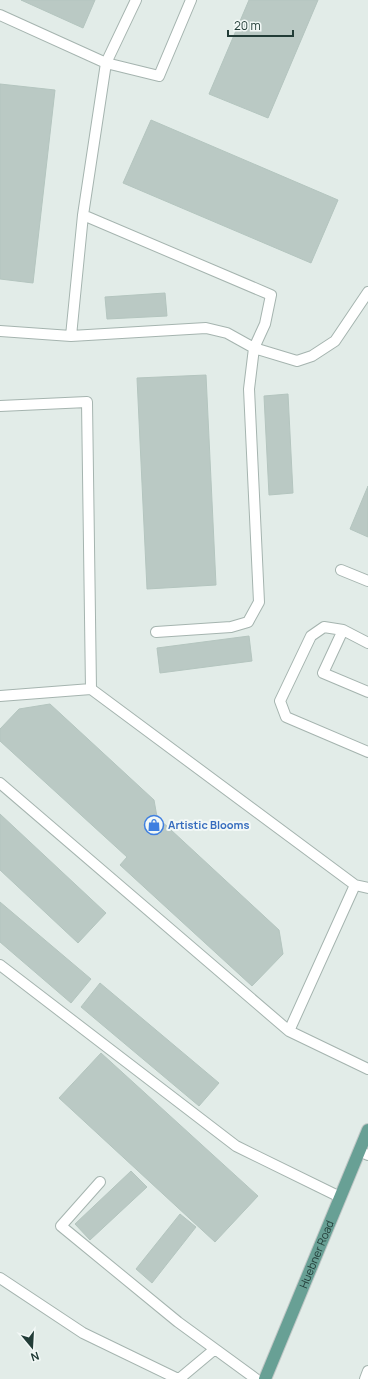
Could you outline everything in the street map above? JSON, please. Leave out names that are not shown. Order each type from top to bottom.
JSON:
[{"type":"main road","name":"Huebner Road","points":[[264,1379],[340,1197],[364,1153],[368,1130]]},
{"type":"lane","points":[[71,336],[84,215],[106,64],[136,0]]},
{"type":"lane","points":[[0,15],[106,64],[159,76],[191,0]]},
{"type":"lane","points":[[84,215],[271,295],[265,324],[254,348],[249,389],[259,602],[248,622],[231,627],[156,632]]},
{"type":"lane","points":[[0,331],[71,336],[206,328],[227,333],[254,348],[297,361],[312,356],[335,341],[368,292]]},
{"type":"lane","points":[[0,406],[87,402],[91,689]]},
{"type":"lane","points":[[341,570],[368,581]]},
{"type":"lane","points":[[368,642],[343,630],[324,627],[311,636],[280,702],[286,718],[368,752]]},
{"type":"lane","points":[[343,630],[324,673],[368,692]]},
{"type":"lane","points":[[0,696],[91,689],[355,885],[368,888]]},
{"type":"lane","points":[[0,783],[289,1031],[368,1069]]},
{"type":"lane","points":[[289,1031],[355,885]]},
{"type":"lane","points":[[0,965],[236,1146],[340,1197]]},
{"type":"lane","points":[[100,1182],[61,1226],[178,1322],[256,1379]]},
{"type":"lane","points":[[0,1278],[83,1333],[178,1379],[215,1350]]},
{"type":"lane","points":[[365,1379],[368,1371]]},
{"type":"building","points":[[21,0],[95,0],[83,28]]},
{"type":"building","points":[[249,0],[318,0],[268,118],[209,94]]},
{"type":"building","points":[[0,84],[55,90],[33,283],[0,279]]},
{"type":"building","points":[[151,120],[338,200],[311,263],[123,183]]},
{"type":"building","points":[[165,293],[167,316],[107,319],[105,297]]},
{"type":"building","points":[[206,375],[216,585],[147,589],[137,378]]},
{"type":"building","points":[[288,394],[293,493],[269,495],[264,396]]},
{"type":"building","points":[[368,486],[368,537],[350,529]]},
{"type":"building","points":[[249,636],[252,661],[160,673],[157,648]]},
{"type":"building","points":[[50,704],[154,800],[157,817],[279,930],[283,954],[252,986],[120,865],[127,857],[0,741],[0,729],[19,709]]},
{"type":"building","points":[[0,814],[106,913],[78,943],[0,870]]},
{"type":"building","points":[[0,902],[91,979],[71,1003],[0,942]]},
{"type":"building","points":[[100,983],[219,1083],[199,1106],[81,1007]]},
{"type":"building","points":[[101,1053],[258,1196],[215,1242],[59,1098]]},
{"type":"building","points":[[131,1171],[147,1187],[90,1240],[75,1224]]},
{"type":"building","points":[[180,1214],[196,1227],[152,1283],[136,1269]]},
{"type":"place","name":"Artistic Blooms","points":[[154,825]]}]
